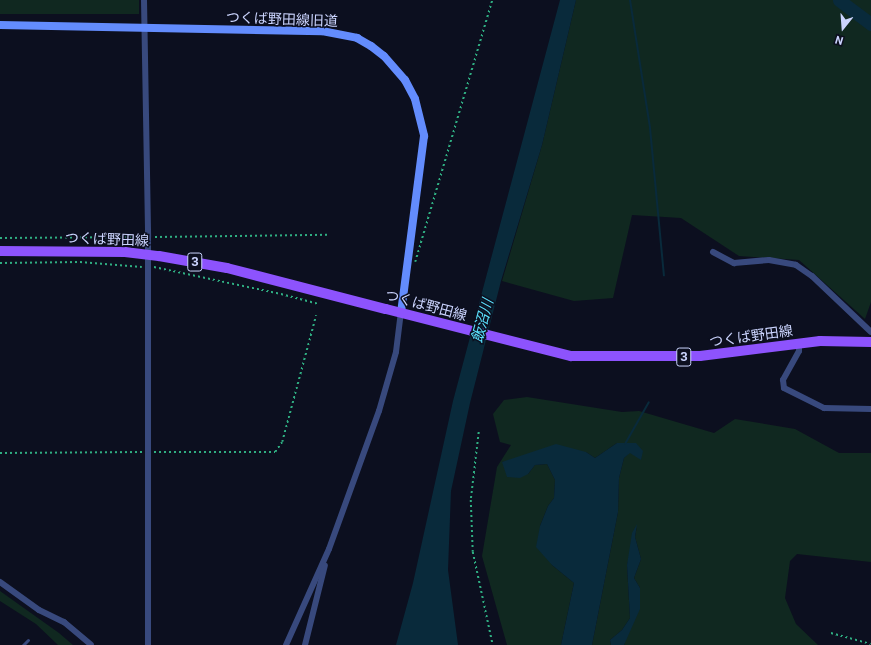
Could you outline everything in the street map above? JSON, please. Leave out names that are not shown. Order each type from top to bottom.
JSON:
[{"type":"main road","name":"つくば野田線","points":[[0,251],[125,252],[159,256],[227,268],[401,312],[469,332],[554,354],[588,357],[700,356],[799,343],[838,340],[871,342]]},
{"type":"street","points":[[144,0],[148,237],[146,267],[148,645]]},
{"type":"street","name":"つくば野田線旧道","points":[[0,25],[338,32],[357,38],[384,56],[405,80],[416,99],[424,136],[401,312]]},
{"type":"street","points":[[713,252],[734,263],[769,260],[796,265],[812,276],[871,332]]},
{"type":"street","points":[[286,645],[329,549],[379,411],[396,352],[401,312]]},
{"type":"street","points":[[799,343],[799,351],[783,380],[784,388],[829,409],[871,409]]},
{"type":"street","points":[[306,645],[329,549]]},
{"type":"street","points":[[0,582],[39,610],[64,622],[91,645]]},
{"type":"lane","points":[[23,645],[28,640]]},
{"type":"path","points":[[406,270],[416,261],[492,0]]},
{"type":"path","points":[[0,238],[329,235]]},
{"type":"path","points":[[0,263],[80,262],[146,267],[183,272],[318,304]]},
{"type":"path","points":[[0,453],[275,452],[282,442],[316,315]]},
{"type":"path","points":[[479,432],[470,500],[473,552],[493,645]]},
{"type":"path","points":[[831,634],[871,644]]},
{"type":"green space","points":[[0,0],[139,0],[139,14],[0,14]]},
{"type":"green space","points":[[576,0],[871,0],[871,302],[865,319],[799,260],[739,256],[681,218],[632,215],[613,298],[574,301],[502,281],[542,145]]},
{"type":"green space","points":[[527,397],[622,412],[639,411],[714,433],[735,419],[795,429],[839,453],[871,453],[871,562],[797,554],[790,561],[785,598],[796,624],[818,645],[624,645],[640,588],[634,578],[641,559],[635,537],[637,526],[627,565],[630,618],[622,630],[610,640],[611,645],[592,645],[618,512],[619,478],[624,458],[630,452],[641,459],[617,443],[595,458],[586,452],[502,462],[528,474],[535,465],[547,464],[555,480],[554,498],[548,506],[540,526],[552,565],[574,583],[561,645],[507,645],[482,556],[497,467],[511,445],[500,442],[493,414],[504,400]]},
{"type":"green space","points":[[0,591],[59,633],[73,645],[58,645],[36,624],[0,601]]},
{"type":"water","points":[[560,0],[576,0],[542,145],[501,281],[470,403],[451,491],[448,570],[458,645],[396,645],[413,583],[453,401]]},
{"type":"water","points":[[617,443],[636,443],[643,451],[641,460],[630,453],[624,458],[619,478],[618,512],[592,645],[561,645],[574,583],[552,565],[536,547],[540,526],[548,506],[554,498],[555,480],[547,464],[535,465],[528,474],[520,478],[507,477],[502,462],[556,444],[586,452],[595,458]]},
{"type":"water","points":[[637,524],[635,537],[641,559],[634,578],[640,588],[640,609],[624,645],[611,645],[610,640],[622,630],[630,618],[627,565],[632,533]]},
{"type":"waterway","name":"飯沼川","points":[[630,0],[650,128],[664,275]]},
{"type":"waterway","points":[[839,0],[871,24]]},
{"type":"waterway","name":"飯沼川","points":[[625,444],[649,402]]}]
